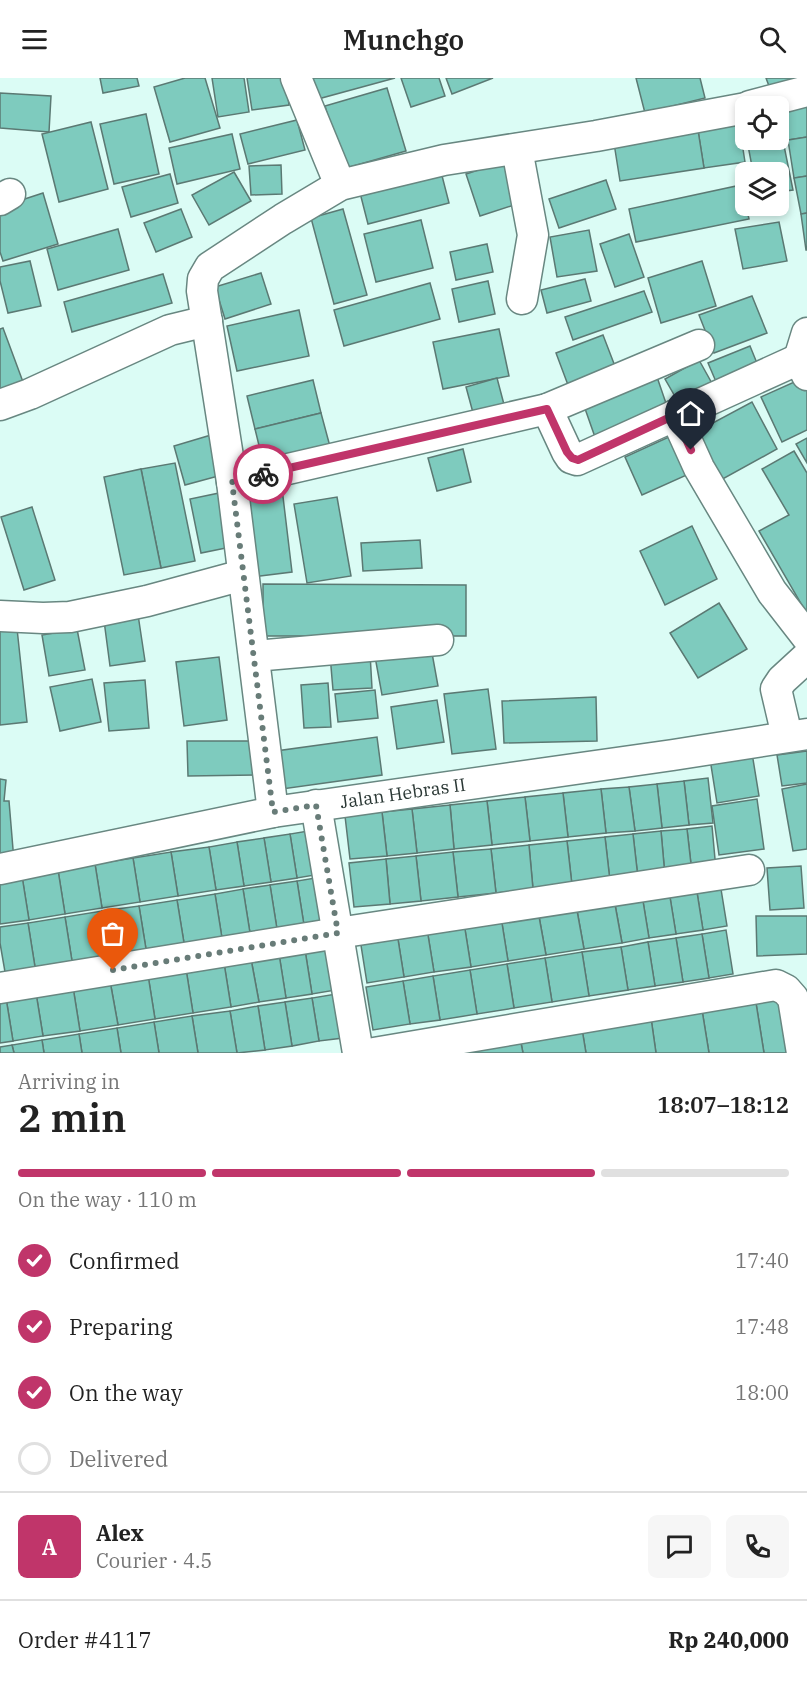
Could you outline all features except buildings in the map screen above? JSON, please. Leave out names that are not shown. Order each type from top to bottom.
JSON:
[{"type":"street","points":[[296,78],[340,185]]},
{"type":"street","points":[[788,96],[807,91]]},
{"type":"street","points":[[273,812],[232,482],[202,291],[203,279],[210,267],[340,185],[444,160],[596,136],[735,110]]},
{"type":"street","points":[[517,149],[533,235],[522,299]]},
{"type":"street","points":[[0,405],[30,394],[170,330],[207,321]]},
{"type":"street","points":[[232,482],[547,409],[699,345]]},
{"type":"street","points":[[547,409],[567,452],[572,458],[578,460],[804,356]]},
{"type":"street","points":[[675,415],[699,468],[772,592],[807,637]]},
{"type":"street","points":[[0,616],[70,617],[147,601],[243,575]]},
{"type":"street","points":[[254,657],[438,640]]},
{"type":"street","points":[[797,735],[776,689],[782,680],[807,657]]},
{"type":"street","name":"Jalan Hebras II","points":[[0,869],[273,812],[797,735]]},
{"type":"street","points":[[316,805],[358,1053]]},
{"type":"street","points":[[0,988],[749,870]]},
{"type":"street","points":[[374,1053],[776,986],[786,990],[793,998],[802,1053]]},
{"type":"way so far","points":[[113,970],[338,933],[316,805],[273,812],[232,482],[263,474]]},
{"type":"route","points":[[263,474],[547,409],[567,452],[572,458],[578,460],[675,415],[691,450]]}]
